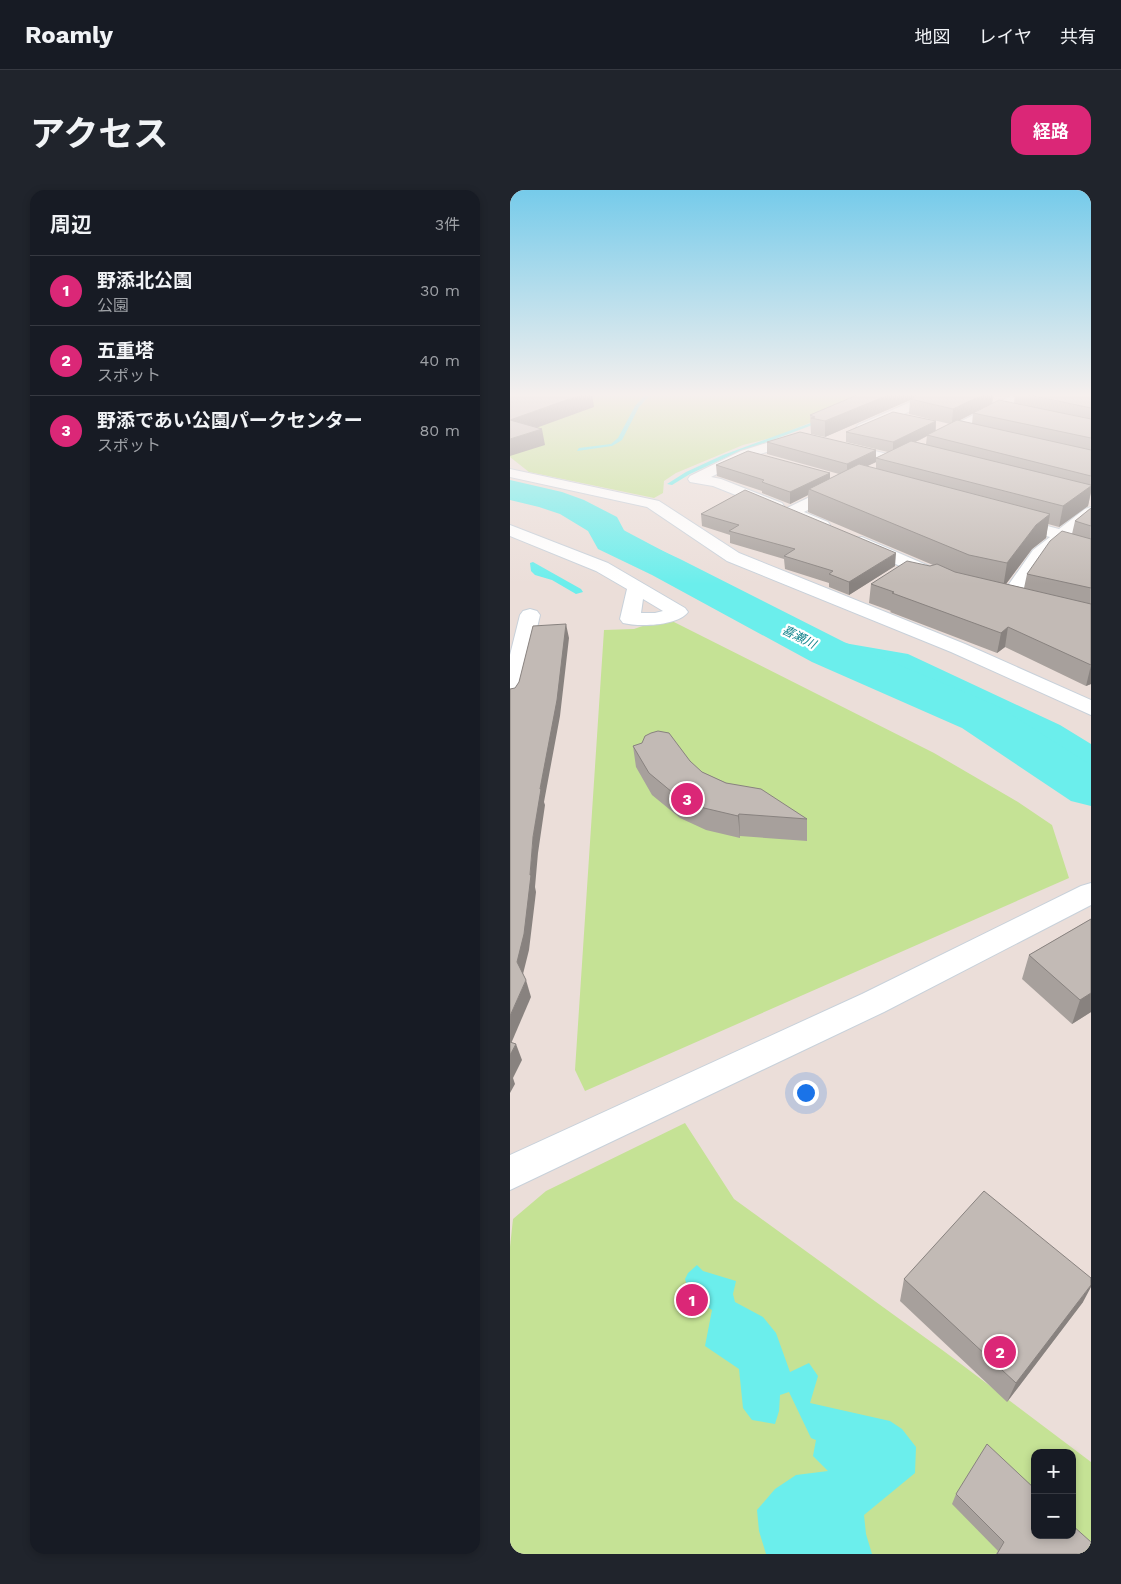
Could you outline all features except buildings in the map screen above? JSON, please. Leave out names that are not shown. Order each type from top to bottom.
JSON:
[{"type":"street","points":[[741,457],[695,479],[716,482],[791,512],[955,584],[902,572],[893,577]]},
{"type":"street","points":[[755,457],[774,462]]},
{"type":"street","points":[[872,472],[902,457],[900,457]]},
{"type":"street","points":[[510,473],[583,487],[653,504],[733,557],[1088,703]]},
{"type":"street","points":[[791,512],[853,481],[831,477]]},
{"type":"street","points":[[1009,597],[1039,554],[1063,541],[1091,512]]},
{"type":"street","points":[[996,518],[1063,541]]},
{"type":"street","points":[[510,530],[594,563],[636,588]]},
{"type":"street","points":[[851,604],[868,593]]},
{"type":"street","points":[[992,593],[1027,601]]},
{"type":"street","points":[[510,697],[530,615]]},
{"type":"street","points":[[510,1173],[873,1003],[1091,893]]},
{"type":"green space","points":[[510,457],[715,457],[676,473],[664,481],[663,493],[654,498],[529,472]]},
{"type":"green space","points":[[666,618],[934,753],[1018,802],[1052,825],[1069,878],[585,1091],[575,1070],[604,630],[634,629]]},
{"type":"green space","points":[[685,1123],[734,1199],[945,1352],[1074,1449],[1031,1449],[1031,1539],[1076,1539],[1076,1451],[1091,1462],[1091,1554],[510,1554],[510,1247],[513,1219],[546,1191]]},
{"type":"water","points":[[510,485],[580,507],[746,595],[763,609],[815,638],[908,654],[1060,725],[1091,744],[1091,789],[980,717],[828,652],[666,567],[611,541],[574,513],[549,499],[510,492]]},
{"type":"water","points":[[533,562],[581,589],[583,592],[576,594],[552,580],[535,575],[531,571],[530,563]]},
{"type":"water","points":[[697,1265],[703,1271],[736,1281],[733,1294],[735,1302],[763,1317],[776,1333],[790,1372],[809,1363],[818,1376],[810,1403],[890,1421],[902,1429],[916,1447],[915,1473],[864,1515],[866,1534],[872,1554],[766,1554],[759,1531],[757,1510],[775,1489],[796,1475],[828,1471],[813,1456],[816,1440],[811,1438],[789,1392],[780,1395],[779,1411],[775,1424],[752,1420],[743,1408],[739,1369],[705,1346],[712,1310],[690,1296],[685,1279],[688,1273]]},
{"type":"waterway","points":[[670,484],[688,473],[724,457]]},
{"type":"waterway","name":"喜瀬川","points":[[510,490],[550,499],[572,507],[604,525],[611,541],[666,567],[828,652],[980,717],[1091,789]]},
{"type":"place","name":"野添であい公園パークセンター","points":[[687,799]]},
{"type":"place","name":"野添北公園","points":[[692,1300]]},
{"type":"place","name":"五重塔","points":[[1000,1352]]}]
